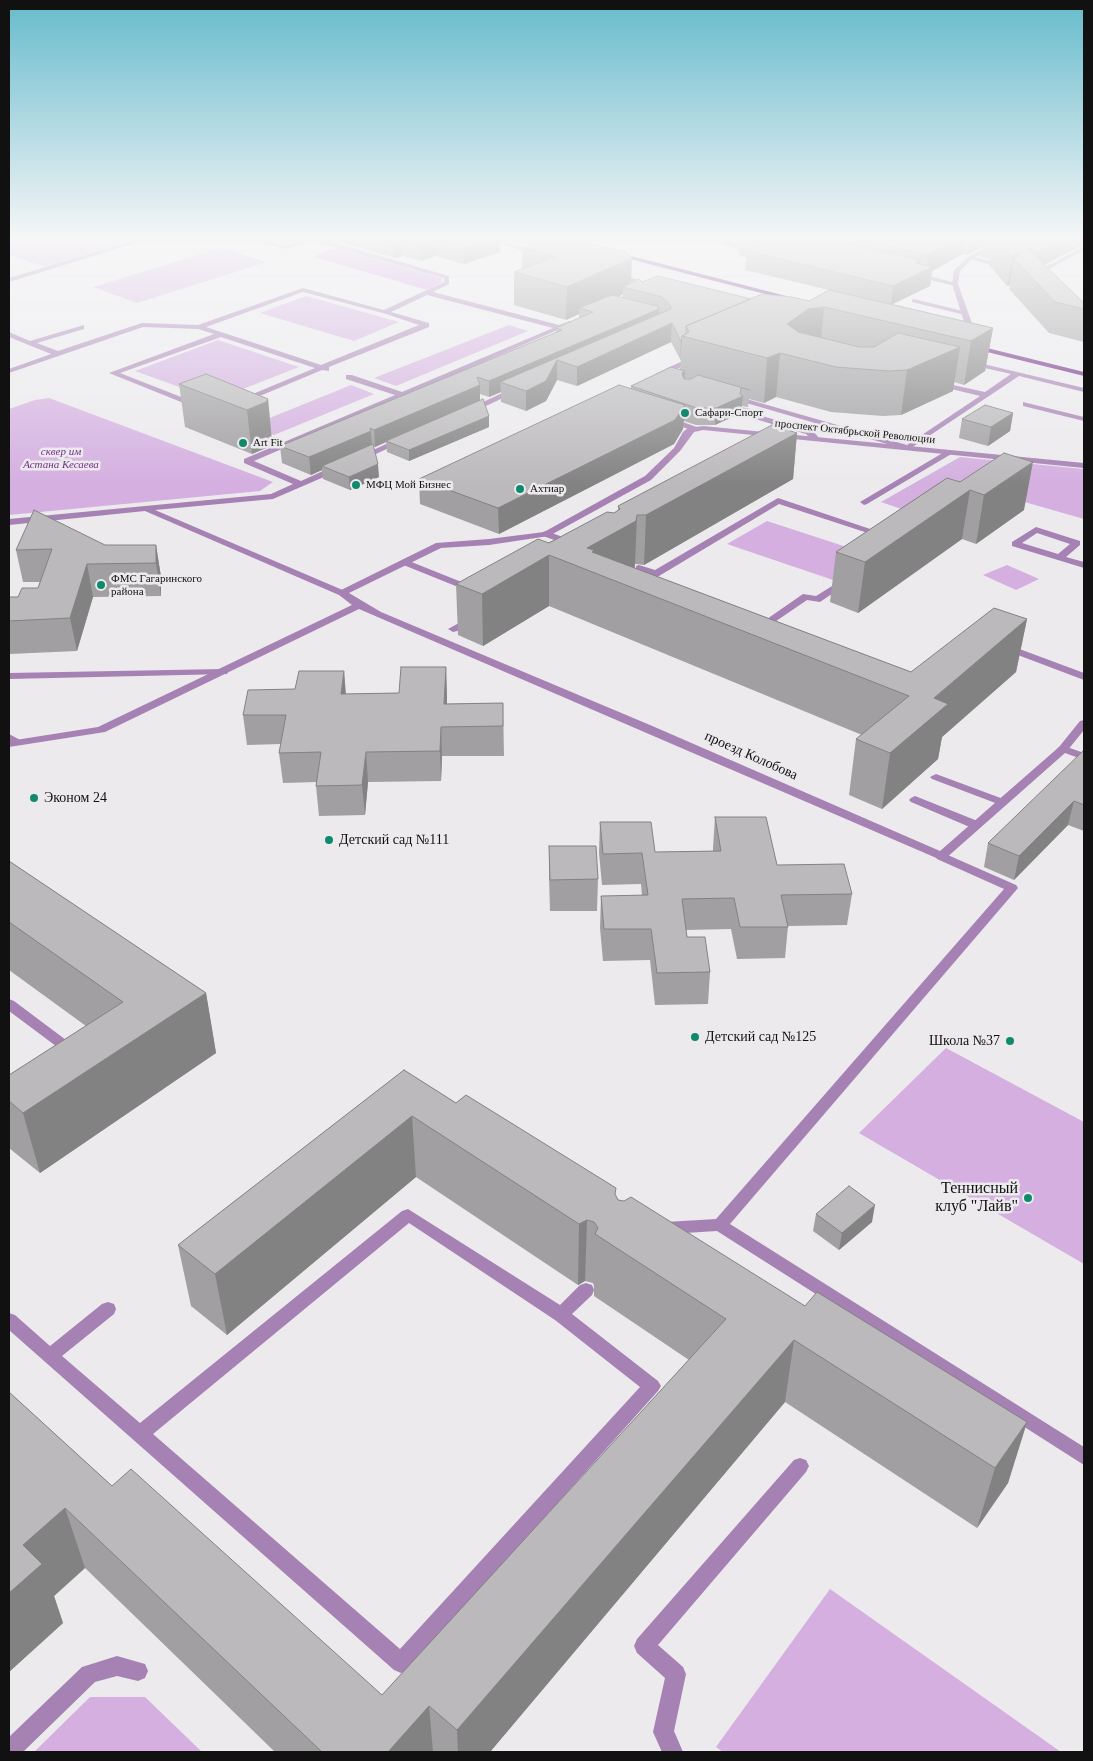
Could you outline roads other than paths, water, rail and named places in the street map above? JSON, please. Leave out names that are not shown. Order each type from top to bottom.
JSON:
[{"type":"main road","points":[[968,344],[1084,374]]},
{"type":"street","points":[[199,327],[215,321]]},
{"type":"street","points":[[229,405],[327,369],[426,325],[414,321]]},
{"type":"street","points":[[537,321],[559,327]]},
{"type":"street","points":[[301,484],[247,461],[573,321]]},
{"type":"street","points":[[958,336],[970,330],[967,321]]},
{"type":"street","points":[[9,371],[142,325],[199,327],[327,369]]},
{"type":"street","points":[[30,342],[81,327]]},
{"type":"street","points":[[9,334],[58,354]]},
{"type":"street","points":[[203,408],[113,374],[222,334]]},
{"type":"street","points":[[671,380],[655,376],[708,353]]},
{"type":"street","points":[[960,360],[1084,390]]},
{"type":"street","points":[[816,440],[809,432],[758,417],[758,413],[723,399],[908,448],[1017,374]]},
{"type":"street","points":[[349,377],[401,394]]},
{"type":"street","points":[[929,380],[986,395]]},
{"type":"street","points":[[465,413],[529,385]]},
{"type":"street","points":[[1026,404],[1084,419]]},
{"type":"street","name":"проспект Октябрьской Революции","points":[[662,418],[698,429],[1084,466]]},
{"type":"street","points":[[342,593],[439,544],[489,542],[546,534],[648,478],[677,449],[686,434],[698,429]]},
{"type":"street","points":[[356,460],[410,436]]},
{"type":"street","points":[[864,502],[949,452]]},
{"type":"street","points":[[9,522],[147,510],[273,496],[347,464]]},
{"type":"street","points":[[630,590],[778,501],[894,539]]},
{"type":"street","name":"проезд Колобова","points":[[147,510],[342,593],[359,605],[377,614],[646,727],[1012,888],[720,1225]]},
{"type":"street","points":[[834,519],[845,513]]},
{"type":"street","points":[[1059,558],[1077,543],[1036,530],[1015,544],[1032,550],[1059,558],[1084,565]]},
{"type":"street","points":[[546,534],[587,549]]},
{"type":"street","points":[[404,562],[485,594]]},
{"type":"street","points":[[639,568],[656,574]]},
{"type":"street","points":[[748,635],[806,596],[817,600],[856,574]]},
{"type":"street","points":[[12,741],[101,730],[359,605]]},
{"type":"street","points":[[453,629],[485,612]]},
{"type":"street","points":[[991,645],[1000,644],[1084,677]]},
{"type":"street","points":[[9,676],[223,672]]},
{"type":"street","points":[[941,856],[1063,749],[1084,723]]},
{"type":"street","points":[[1063,749],[1084,757]]},
{"type":"street","points":[[936,777],[1002,802]]},
{"type":"street","points":[[915,800],[976,825]]},
{"type":"street","points":[[9,1004],[82,1059]]},
{"type":"street","points":[[9,1320],[402,1663],[652,1386],[561,1315],[408,1215],[140,1434]]},
{"type":"street","points":[[651,1237],[666,1228],[720,1225],[1084,1457]]},
{"type":"street","points":[[561,1315],[586,1290]]},
{"type":"street","points":[[50,1356],[108,1309]]},
{"type":"street","points":[[673,1752],[663,1732],[676,1674],[644,1646],[800,1466]]},
{"type":"street","points":[[9,1751],[89,1674],[117,1666],[138,1671]]},
{"type":"place","name":"Сафари-Спорт","points":[[685,413]]},
{"type":"place","name":"Art Fit","points":[[243,443]]},
{"type":"place","name":"МФЦ Мой Бизнес","points":[[356,485]]},
{"type":"place","name":"Ахтиар","points":[[520,489]]},
{"type":"place","name":"ФМС Гагаринского района","points":[[101,585]]},
{"type":"place","name":"Эконом 24","points":[[34,798]]},
{"type":"place","name":"Детский сад №111","points":[[329,840]]},
{"type":"place","name":"Детский сад №125","points":[[695,1037]]},
{"type":"place","name":"Школа №37","points":[[1010,1041]]},
{"type":"place","name":"Теннисный клуб \"Лайв\"","points":[[1028,1198]]},
{"type":"park label","name":"сквер им Астана Кесаева","points":[[61,458]]}]
